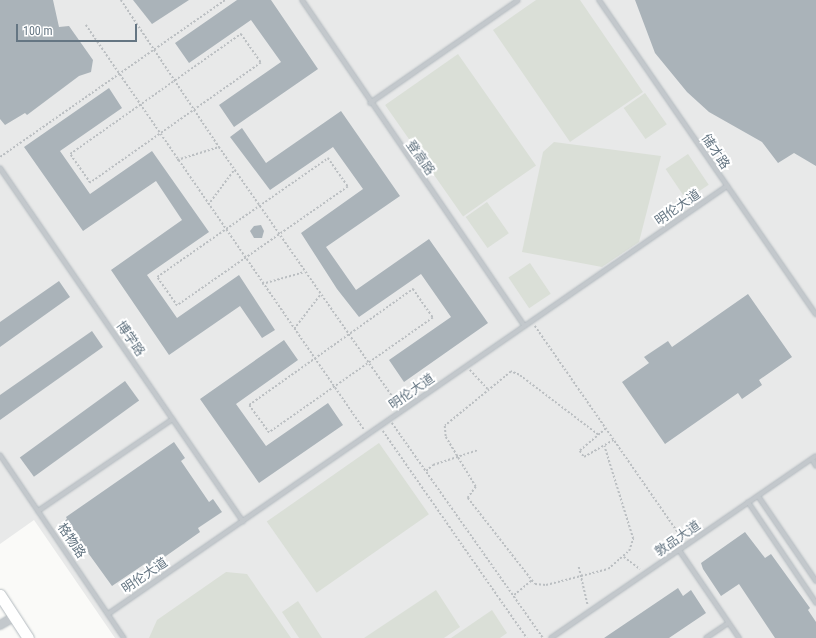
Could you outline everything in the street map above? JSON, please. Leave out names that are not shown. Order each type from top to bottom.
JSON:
[{"type":"main road","points":[[0,595],[28,638]]},
{"type":"street","points":[[0,625],[14,617]]},
{"type":"lane","name":"登高路","points":[[302,0],[370,103],[524,326]]},
{"type":"lane","points":[[370,103],[518,0]]},
{"type":"lane","name":"储才路","points":[[599,0],[816,314]]},
{"type":"lane","name":"博学路","points":[[0,168],[243,522]]},
{"type":"lane","name":"明伦大道","points":[[108,614],[727,186]]},
{"type":"lane","points":[[38,510],[173,418]]},
{"type":"lane","name":"格物路","points":[[0,455],[124,638]]},
{"type":"lane","name":"敦品大道","points":[[551,638],[816,456]]},
{"type":"lane","points":[[812,459],[816,466]]},
{"type":"lane","points":[[758,496],[816,581]]},
{"type":"lane","points":[[748,502],[816,603]]},
{"type":"lane","points":[[679,550],[739,638]]},
{"type":"lane","points":[[706,638],[728,622]]},
{"type":"path","points":[[121,0],[234,170],[367,364],[402,411]]},
{"type":"path","points":[[0,157],[154,48],[225,0]]},
{"type":"path","points":[[86,25],[262,284],[368,435]]},
{"type":"path","points":[[241,34],[261,63],[90,183],[70,154],[140,105],[241,34]]},
{"type":"path","points":[[177,160],[219,147]]},
{"type":"path","points":[[328,158],[348,187],[177,306],[157,277],[225,230],[328,158]]},
{"type":"path","points":[[208,205],[234,170]]},
{"type":"path","points":[[262,284],[304,272]]},
{"type":"path","points":[[413,289],[433,318],[269,433],[249,405],[315,358],[413,289]]},
{"type":"path","points":[[294,329],[320,295]]},
{"type":"path","points":[[531,321],[686,545]]},
{"type":"path","points":[[467,366],[488,389]]},
{"type":"path","points":[[598,435],[515,373],[505,375],[445,426],[446,437],[476,487],[468,498],[532,580],[540,586],[608,569],[624,557],[633,539],[604,446]]},
{"type":"path","points":[[390,420],[542,638]]},
{"type":"path","points":[[380,427],[527,638]]},
{"type":"path","points":[[606,428],[580,451],[584,457],[614,440]]},
{"type":"path","points":[[426,471],[433,465],[478,450]]},
{"type":"path","points":[[624,557],[645,573]]},
{"type":"path","points":[[579,567],[590,611]]},
{"type":"path","points":[[513,596],[532,580]]},
{"type":"shaded area","points":[[0,0],[816,0],[816,638],[115,638],[34,520],[0,544]]},
{"type":"shaded area","points":[[536,0],[580,0],[643,92],[570,142],[493,30]]},
{"type":"shaded area","points":[[458,54],[536,165],[463,216],[385,105]]},
{"type":"shaded area","points":[[645,93],[667,124],[645,139],[624,108]]},
{"type":"shaded area","points":[[554,142],[661,156],[639,242],[602,267],[522,252],[543,152]]},
{"type":"shaded area","points":[[688,154],[709,185],[686,200],[666,169]]},
{"type":"shaded area","points":[[487,202],[509,233],[487,248],[466,217]]},
{"type":"shaded area","points":[[530,263],[551,294],[529,308],[508,278]]},
{"type":"shaded area","points":[[379,443],[429,514],[317,593],[267,522]]},
{"type":"shaded area","points":[[226,572],[247,574],[291,638],[149,638],[157,620]]},
{"type":"shaded area","points":[[436,590],[460,627],[444,638],[364,638]]},
{"type":"shaded area","points":[[298,601],[322,638],[299,638],[282,612]]},
{"type":"shaded area","points":[[492,610],[507,633],[500,638],[451,638]]},
{"type":"building","points":[[0,0],[53,0],[59,27],[69,26],[93,60],[91,72],[79,76],[27,115],[25,113],[5,125],[0,119]]},
{"type":"building","points":[[133,0],[189,0],[152,24]]},
{"type":"building","points":[[237,0],[271,0],[318,69],[234,127],[219,105],[281,62],[251,20],[189,63],[175,43]]},
{"type":"building","points":[[635,0],[816,0],[816,166],[794,153],[778,163],[762,142],[709,112],[687,92],[655,53]]},
{"type":"building","points":[[109,88],[122,108],[60,151],[90,194],[152,151],[209,232],[147,275],[177,318],[239,275],[275,330],[262,338],[240,306],[169,355],[111,270],[182,220],[156,181],[83,231],[24,147]]},
{"type":"building","points":[[341,111],[400,196],[326,247],[356,290],[429,239],[488,323],[404,382],[389,360],[451,317],[421,274],[359,317],[337,289],[301,233],[363,189],[333,147],[270,190],[230,137],[242,128],[266,163]]},
{"type":"building","points":[[261,225],[264,231],[262,238],[254,238],[250,231],[254,226]]},
{"type":"building","points":[[59,281],[70,297],[0,347],[0,322]]},
{"type":"building","points":[[748,294],[792,357],[759,380],[762,385],[742,399],[738,393],[665,444],[622,382],[649,363],[644,357],[668,341],[672,347]]},
{"type":"building","points":[[92,331],[103,347],[0,420],[0,395]]},
{"type":"building","points":[[284,340],[298,360],[236,404],[266,446],[328,403],[343,425],[259,483],[200,399]]},
{"type":"building","points":[[125,381],[139,400],[34,477],[20,457]]},
{"type":"building","points":[[174,442],[185,458],[181,461],[209,502],[213,499],[222,512],[198,528],[200,532],[149,568],[146,563],[112,586],[78,539],[71,544],[58,526],[67,519],[66,517]]},
{"type":"building","points":[[745,532],[765,558],[771,554],[810,608],[808,610],[816,622],[816,638],[775,638],[739,584],[721,596],[703,569],[701,563]]},
{"type":"building","points":[[678,588],[683,596],[691,590],[706,613],[669,638],[604,638]]}]
